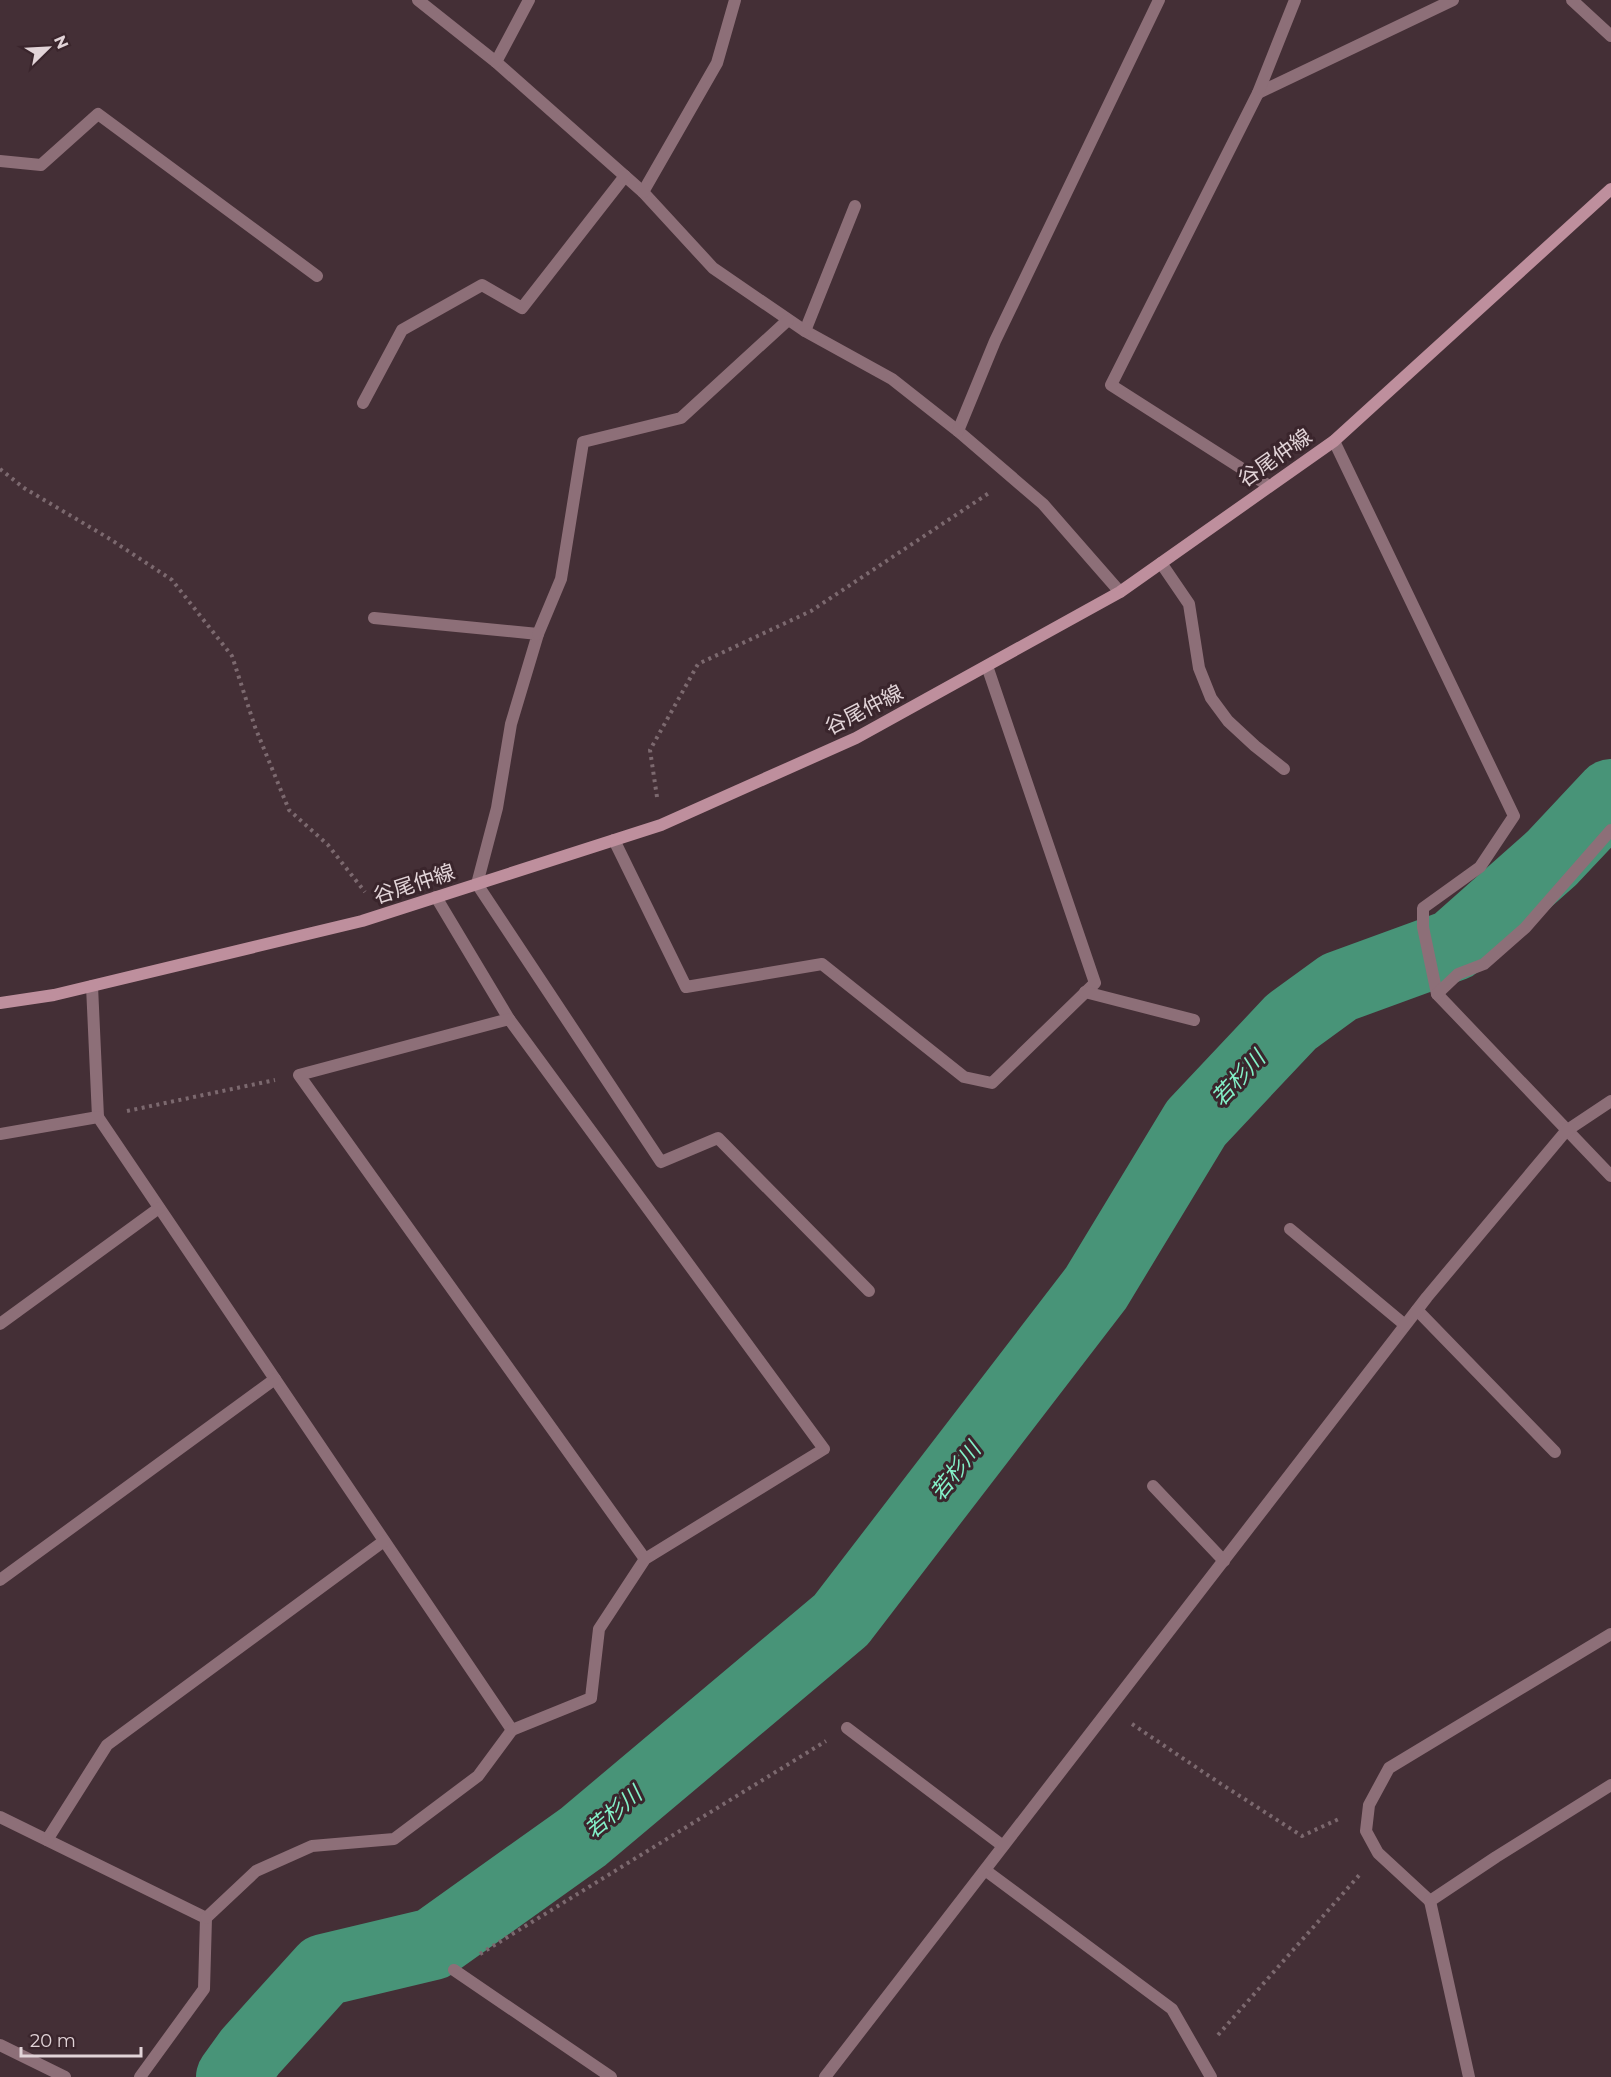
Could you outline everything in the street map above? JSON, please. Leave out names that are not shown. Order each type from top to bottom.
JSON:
[{"type":"main road","name":"谷尾仲線","points":[[0,1002],[54,995],[362,921],[661,825],[856,738],[1120,592],[1334,441],[1611,189]]},
{"type":"street","points":[[418,0],[496,63],[626,176],[713,268],[805,331],[892,379],[958,431],[1043,504],[1120,592]]},
{"type":"street","points":[[496,63],[529,0]]},
{"type":"street","points":[[643,192],[717,63],[735,0]]},
{"type":"street","points":[[958,431],[995,341],[1159,0]]},
{"type":"street","points":[[1269,486],[1111,385],[1258,93],[1295,0]]},
{"type":"street","points":[[1258,93],[1453,0]]},
{"type":"street","points":[[1572,0],[1611,36]]},
{"type":"street","points":[[0,160],[41,165],[98,114],[317,276]]},
{"type":"street","points":[[363,403],[402,330],[482,285],[522,308],[626,176]]},
{"type":"street","points":[[805,331],[855,206]]},
{"type":"street","points":[[788,320],[681,418],[583,442],[561,579],[538,634],[511,723],[497,808],[477,884],[661,1162],[718,1138],[869,1291]]},
{"type":"street","points":[[1334,441],[1514,816],[1480,867],[1423,908],[1423,927],[1437,994],[1611,1176]]},
{"type":"street","points":[[1161,563],[1189,604],[1199,668],[1211,698],[1228,721],[1284,769]]},
{"type":"street","points":[[374,618],[538,634]]},
{"type":"street","points":[[614,840],[686,987],[822,964],[964,1077],[992,1083],[1095,983],[987,666]]},
{"type":"street","points":[[1437,994],[1458,974],[1484,964],[1525,928],[1611,830]]},
{"type":"street","points":[[140,2077],[204,1989],[206,1918],[256,1871],[312,1846],[394,1839],[478,1776],[513,1730],[591,1698],[599,1629],[645,1559],[824,1449],[509,1019],[436,897]]},
{"type":"street","points":[[92,986],[98,1117],[513,1730]]},
{"type":"street","points":[[1085,992],[1194,1020]]},
{"type":"street","points":[[509,1019],[299,1075],[645,1559]]},
{"type":"street","points":[[825,2077],[1416,1310],[1566,1131],[1611,1101]]},
{"type":"street","points":[[0,1134],[98,1117]]},
{"type":"street","points":[[0,1324],[159,1208]]},
{"type":"street","points":[[1290,1229],[1405,1325]]},
{"type":"street","points":[[1416,1310],[1555,1452]]},
{"type":"street","points":[[0,1580],[275,1379]]},
{"type":"street","points":[[1153,1486],[1224,1561]]},
{"type":"street","points":[[47,1840],[107,1745],[384,1540]]},
{"type":"street","points":[[1468,2077],[1430,1901],[1378,1853],[1366,1831],[1369,1805],[1389,1768],[1611,1634]]},
{"type":"street","points":[[848,1728],[1003,1846]]},
{"type":"street","points":[[1430,1901],[1611,1785]]},
{"type":"street","points":[[0,1817],[206,1918]]},
{"type":"street","points":[[985,1870],[1172,2009],[1211,2077]]},
{"type":"street","points":[[454,1970],[611,2077]]},
{"type":"street","points":[[0,2045],[65,2077]]},
{"type":"path","points":[[0,469],[24,488],[110,538],[172,580],[232,656],[255,727],[289,810],[328,844],[383,914]]},
{"type":"path","points":[[661,825],[650,750],[698,664],[811,611],[1012,478]]},
{"type":"path","points":[[98,1117],[299,1075]]},
{"type":"path","points":[[1109,1708],[1302,1836],[1369,1805]]},
{"type":"path","points":[[454,1970],[848,1728]]},
{"type":"path","points":[[1199,2057],[1378,1853]]},
{"type":"waterway","name":"若杉川","points":[[232,2077],[250,2052],[324,1970],[433,1944],[583,1837],[841,1620],[1096,1288],[1196,1123],[1291,1022],[1339,987],[1454,945],[1552,858],[1611,795]]}]
